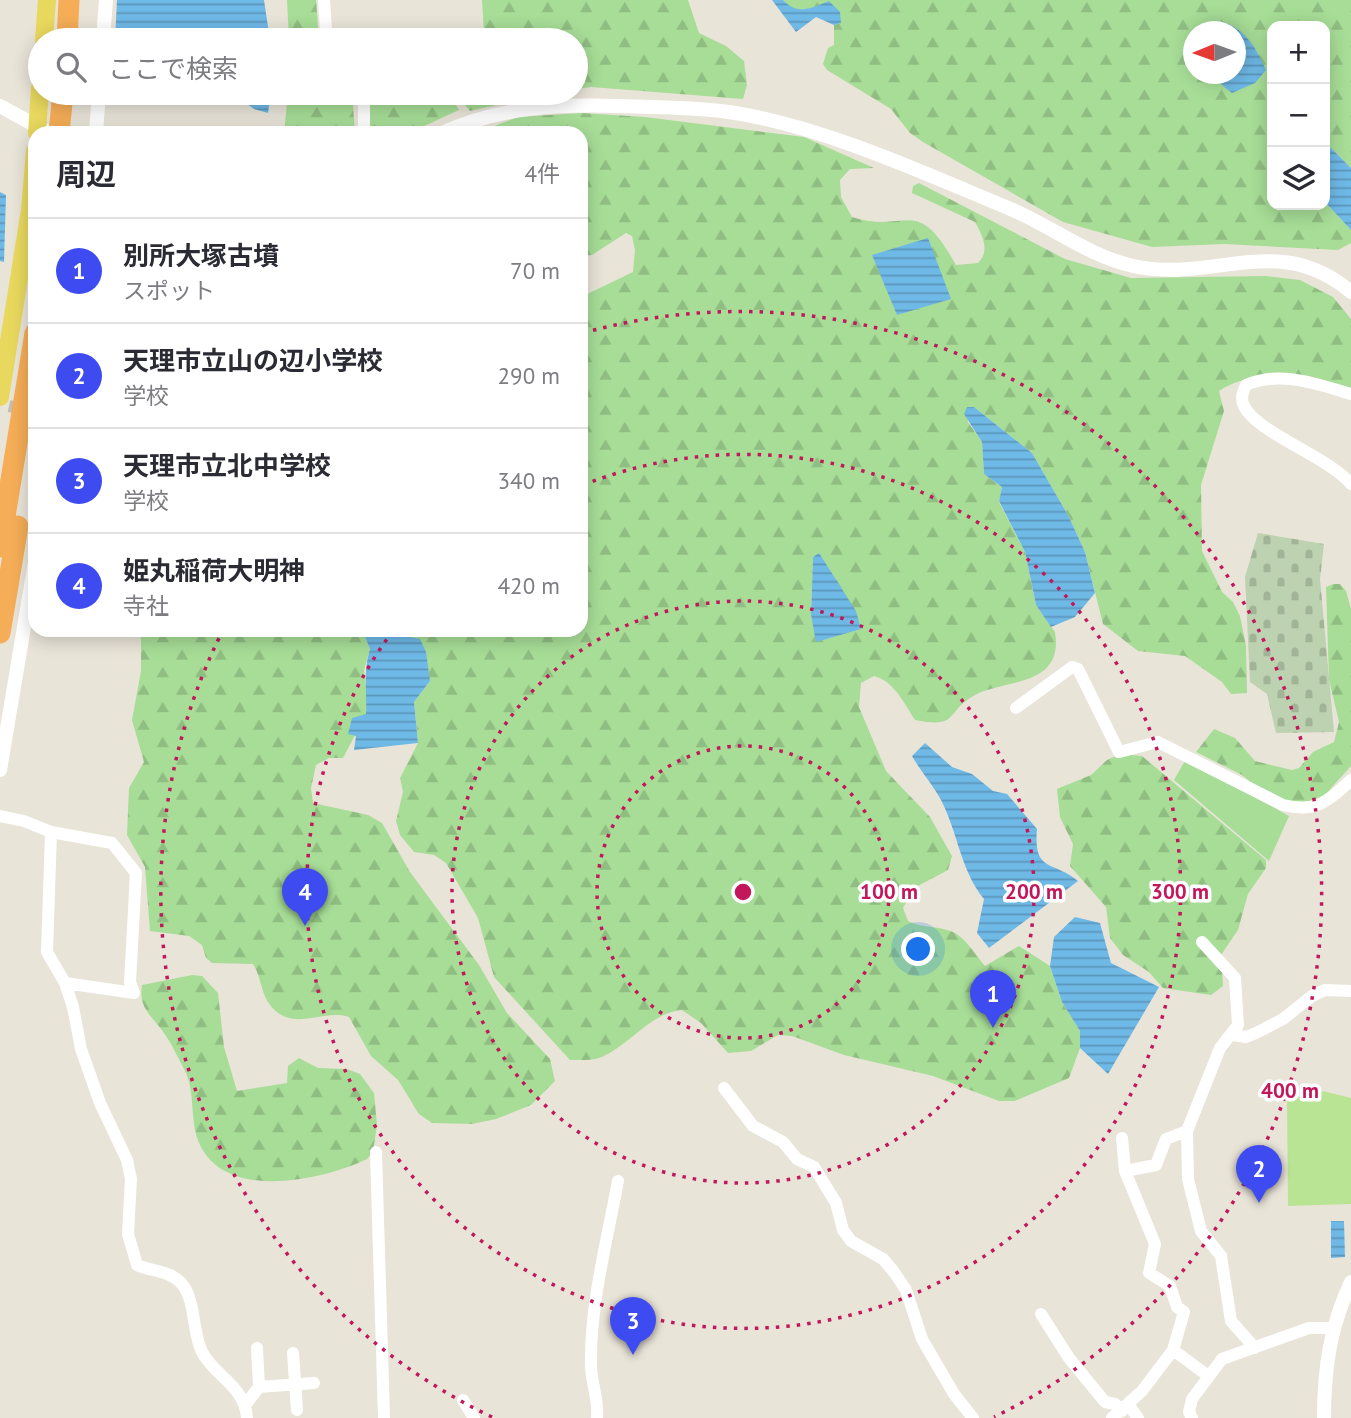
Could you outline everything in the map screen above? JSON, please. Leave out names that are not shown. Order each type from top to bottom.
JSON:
[{"type":"highway","points":[[68,28],[69,0]]},
{"type":"highway","points":[[82,28],[83,0]]},
{"type":"highway","points":[[60,126],[62,105]]},
{"type":"highway","points":[[75,126],[76,105]]},
{"type":"highway","points":[[0,547],[28,376]]},
{"type":"highway","points":[[0,633],[28,468]]},
{"type":"main road","points":[[45,28],[47,0]]},
{"type":"main road","points":[[37,126],[39,105]]},
{"type":"main road","points":[[3,402],[28,224]]},
{"type":"street","points":[[104,28],[106,0]]},
{"type":"street","points":[[324,0],[326,28]]},
{"type":"street","points":[[97,126],[98,105]]},
{"type":"street","points":[[364,105],[364,126]]},
{"type":"street","points":[[460,126],[484,117],[547,105],[728,112],[800,128],[841,142],[1017,212],[1111,260],[1168,270],[1288,261],[1317,268],[1351,292]]},
{"type":"street","points":[[0,106],[36,126]]},
{"type":"street","points":[[1351,394],[1286,378],[1259,379],[1246,385],[1242,395],[1242,404],[1259,422],[1336,469],[1351,484]]},
{"type":"street","points":[[0,770],[28,604]]},
{"type":"street","points":[[1016,708],[1072,667],[1078,669],[1115,750],[1119,752],[1158,742],[1283,805],[1299,809],[1311,810],[1351,780]]},
{"type":"street","points":[[0,816],[24,821],[51,832],[112,843],[136,873],[130,982],[134,993],[65,983]]},
{"type":"street","points":[[51,832],[47,952],[65,983],[74,1007],[81,1049],[100,1103],[127,1160],[131,1179],[128,1234],[134,1257],[137,1265],[171,1275],[183,1286],[203,1354],[228,1378],[246,1404],[247,1418]]},
{"type":"street","points":[[1202,942],[1235,978],[1238,1024],[1233,1035],[1220,1048],[1187,1131],[1188,1179],[1201,1231],[1221,1256],[1231,1321],[1255,1348]]},
{"type":"street","points":[[1233,1035],[1246,1037],[1256,1033],[1283,1019],[1312,996],[1325,990],[1351,991]]},
{"type":"street","points":[[724,1088],[752,1126],[783,1142],[797,1159],[814,1167],[836,1203],[843,1230],[851,1241],[883,1259],[894,1272],[906,1290],[922,1339],[954,1394],[973,1418]]},
{"type":"street","points":[[1125,1171],[1156,1165],[1166,1139],[1187,1131]]},
{"type":"street","points":[[1121,1411],[1159,1371],[1168,1353],[1173,1350],[1184,1312],[1177,1307],[1170,1286],[1149,1273],[1154,1237],[1125,1171],[1122,1138]]},
{"type":"street","points":[[376,1152],[384,1418]]},
{"type":"street","points":[[597,1418],[599,1400],[591,1366],[596,1310],[618,1181]]},
{"type":"street","points":[[1324,1418],[1327,1352],[1332,1328],[1351,1282]]},
{"type":"street","points":[[1041,1314],[1069,1358],[1105,1402],[1115,1404],[1121,1411],[1138,1418]]},
{"type":"street","points":[[1189,1417],[1192,1399],[1207,1375],[1222,1359],[1309,1328],[1332,1328]]},
{"type":"street","points":[[246,1404],[259,1387],[257,1348]]},
{"type":"street","points":[[1173,1350],[1207,1375]]},
{"type":"street","points":[[293,1353],[297,1410]]},
{"type":"street","points":[[259,1387],[314,1383]]},
{"type":"street","points":[[463,1400],[474,1418]]},
{"type":"green space","points":[[287,0],[316,0],[318,28],[288,28]]},
{"type":"green space","points":[[482,0],[688,0],[699,33],[726,46],[744,61],[747,85],[743,99],[588,87],[588,28],[484,28]]},
{"type":"green space","points":[[783,0],[1351,0],[1351,168],[1330,147],[1330,21],[1267,21],[1267,210],[1330,210],[1330,207],[1351,230],[1351,243],[1338,250],[1224,244],[1152,247],[1063,222],[923,142],[910,133],[891,109],[827,70],[823,64],[828,48],[834,45],[834,25],[840,23],[790,8]]},
{"type":"green space","points":[[287,105],[353,105],[354,126],[285,126]]},
{"type":"green space","points":[[368,105],[456,105],[459,110],[424,126],[367,126]]},
{"type":"green space","points":[[465,105],[497,105],[470,111]]},
{"type":"green space","points":[[582,113],[645,117],[804,137],[874,168],[850,169],[840,180],[841,197],[852,217],[871,221],[920,222],[942,243],[956,265],[978,263],[982,258],[984,243],[981,233],[975,222],[912,193],[913,186],[919,183],[1065,259],[1131,278],[1266,276],[1300,280],[1333,297],[1351,319],[1351,391],[1266,378],[1234,383],[1219,391],[1224,411],[1201,485],[1202,551],[1222,592],[1233,602],[1240,616],[1246,646],[1247,693],[1231,694],[1222,682],[1185,656],[1138,651],[1103,624],[1085,552],[1069,517],[1032,453],[974,407],[967,407],[968,422],[982,442],[984,474],[1002,487],[999,502],[1025,552],[1036,605],[1055,632],[1055,650],[1051,663],[1030,678],[975,695],[965,701],[946,721],[939,722],[915,720],[898,694],[881,679],[874,676],[861,683],[859,707],[886,771],[930,817],[952,856],[948,870],[914,888],[903,908],[908,921],[958,935],[985,966],[1019,946],[1050,966],[1062,1002],[1080,1031],[1080,1048],[1069,1078],[1015,1101],[999,1101],[933,1076],[844,1055],[792,1036],[778,1035],[751,1051],[728,1053],[701,1023],[682,1010],[660,1017],[602,1057],[570,1060],[494,977],[478,918],[446,863],[434,855],[414,852],[400,835],[396,821],[403,792],[400,778],[418,743],[414,702],[430,681],[405,637],[588,637],[588,294],[633,272],[635,250],[632,236],[626,233],[588,255],[588,126],[494,126],[518,117]],"holes":[[[819,554],[834,580],[817,642],[811,615],[813,557]]]},
{"type":"green space","points":[[1258,533],[1324,544],[1320,579],[1334,732],[1276,733],[1267,694],[1250,682],[1245,577]]},
{"type":"green space","points":[[1340,584],[1346,591],[1351,609],[1351,766],[1315,806],[1300,809],[1266,794],[1242,775],[1196,752],[1214,729],[1235,738],[1255,761],[1292,770],[1299,768],[1313,752],[1334,742],[1339,722],[1329,680],[1326,587]]},
{"type":"green space","points":[[141,637],[365,637],[370,649],[364,670],[366,714],[343,758],[329,758],[316,765],[311,788],[313,803],[368,815],[382,823],[410,872],[479,965],[507,1013],[550,1059],[555,1081],[531,1105],[496,1119],[472,1124],[432,1123],[419,1114],[398,1080],[371,1056],[349,1017],[329,1015],[288,1018],[267,1001],[253,964],[212,963],[206,958],[202,945],[189,936],[150,931],[145,867],[127,835],[129,788],[144,762],[132,720],[141,671]]},
{"type":"green space","points":[[1120,754],[1142,756],[1266,860],[1266,868],[1248,894],[1238,930],[1221,955],[1223,986],[1211,995],[1163,988],[1149,972],[1123,955],[1110,938],[1106,907],[1070,866],[1073,844],[1060,817],[1057,789],[1091,775],[1107,760]]},
{"type":"green space","points":[[1186,759],[1289,816],[1269,861],[1174,780]]},
{"type":"green space","points":[[192,975],[202,976],[218,993],[224,1047],[237,1091],[287,1083],[288,1066],[299,1058],[318,1068],[347,1069],[360,1074],[374,1093],[377,1125],[373,1152],[367,1159],[326,1174],[278,1181],[254,1180],[233,1175],[214,1164],[197,1137],[188,1078],[169,1040],[148,1013],[141,994],[142,985]]},
{"type":"green space","points":[[1323,1091],[1351,1098],[1351,1204],[1288,1206],[1287,1097],[1317,1096]]},
{"type":"water","points":[[117,0],[264,0],[268,28],[116,28]]},
{"type":"water","points":[[772,0],[783,0],[799,9],[829,1],[840,12],[841,23],[834,25],[816,17],[796,32]]},
{"type":"water","points":[[1246,36],[1266,70],[1255,83],[1232,93],[1221,84],[1246,84]]},
{"type":"water","points":[[248,105],[269,105],[268,113]]},
{"type":"water","points":[[1330,147],[1351,168],[1351,230],[1330,207]]},
{"type":"water","points":[[0,192],[6,195],[4,262],[0,261]]},
{"type":"water","points":[[928,238],[951,299],[897,315],[872,255]]},
{"type":"water","points":[[967,407],[974,407],[1032,453],[1069,517],[1085,552],[1095,593],[1075,617],[1051,627],[1036,605],[1025,552],[999,501],[1002,487],[984,474],[982,442],[964,414]]},
{"type":"water","points":[[819,553],[856,611],[861,629],[816,642],[811,615],[813,557]]},
{"type":"water","points":[[365,637],[420,639],[426,652],[430,681],[414,702],[418,743],[354,750],[356,736],[348,734],[352,718],[366,714],[366,674],[370,649]]},
{"type":"water","points":[[925,743],[952,767],[972,774],[993,791],[1007,794],[1037,829],[1038,853],[1042,859],[1078,881],[989,948],[977,933],[984,899],[970,877],[942,802],[912,756]]},
{"type":"water","points":[[1075,917],[1100,923],[1111,963],[1159,987],[1108,1074],[1080,1048],[1080,1031],[1062,1002],[1050,966],[1054,937]]},
{"type":"water","points":[[1331,1221],[1344,1221],[1345,1257],[1331,1258]]},
{"type":"tunnel","points":[[9,406],[28,410]]},
{"type":"place","name":"姫丸稲荷大明神","points":[[305,926]]},
{"type":"place","name":"別所大塚古墳","points":[[993,1028]]},
{"type":"place","name":"天理市立山の辺小学校","points":[[1259,1203]]},
{"type":"place","name":"天理市立北中学校","points":[[633,1355]]}]
